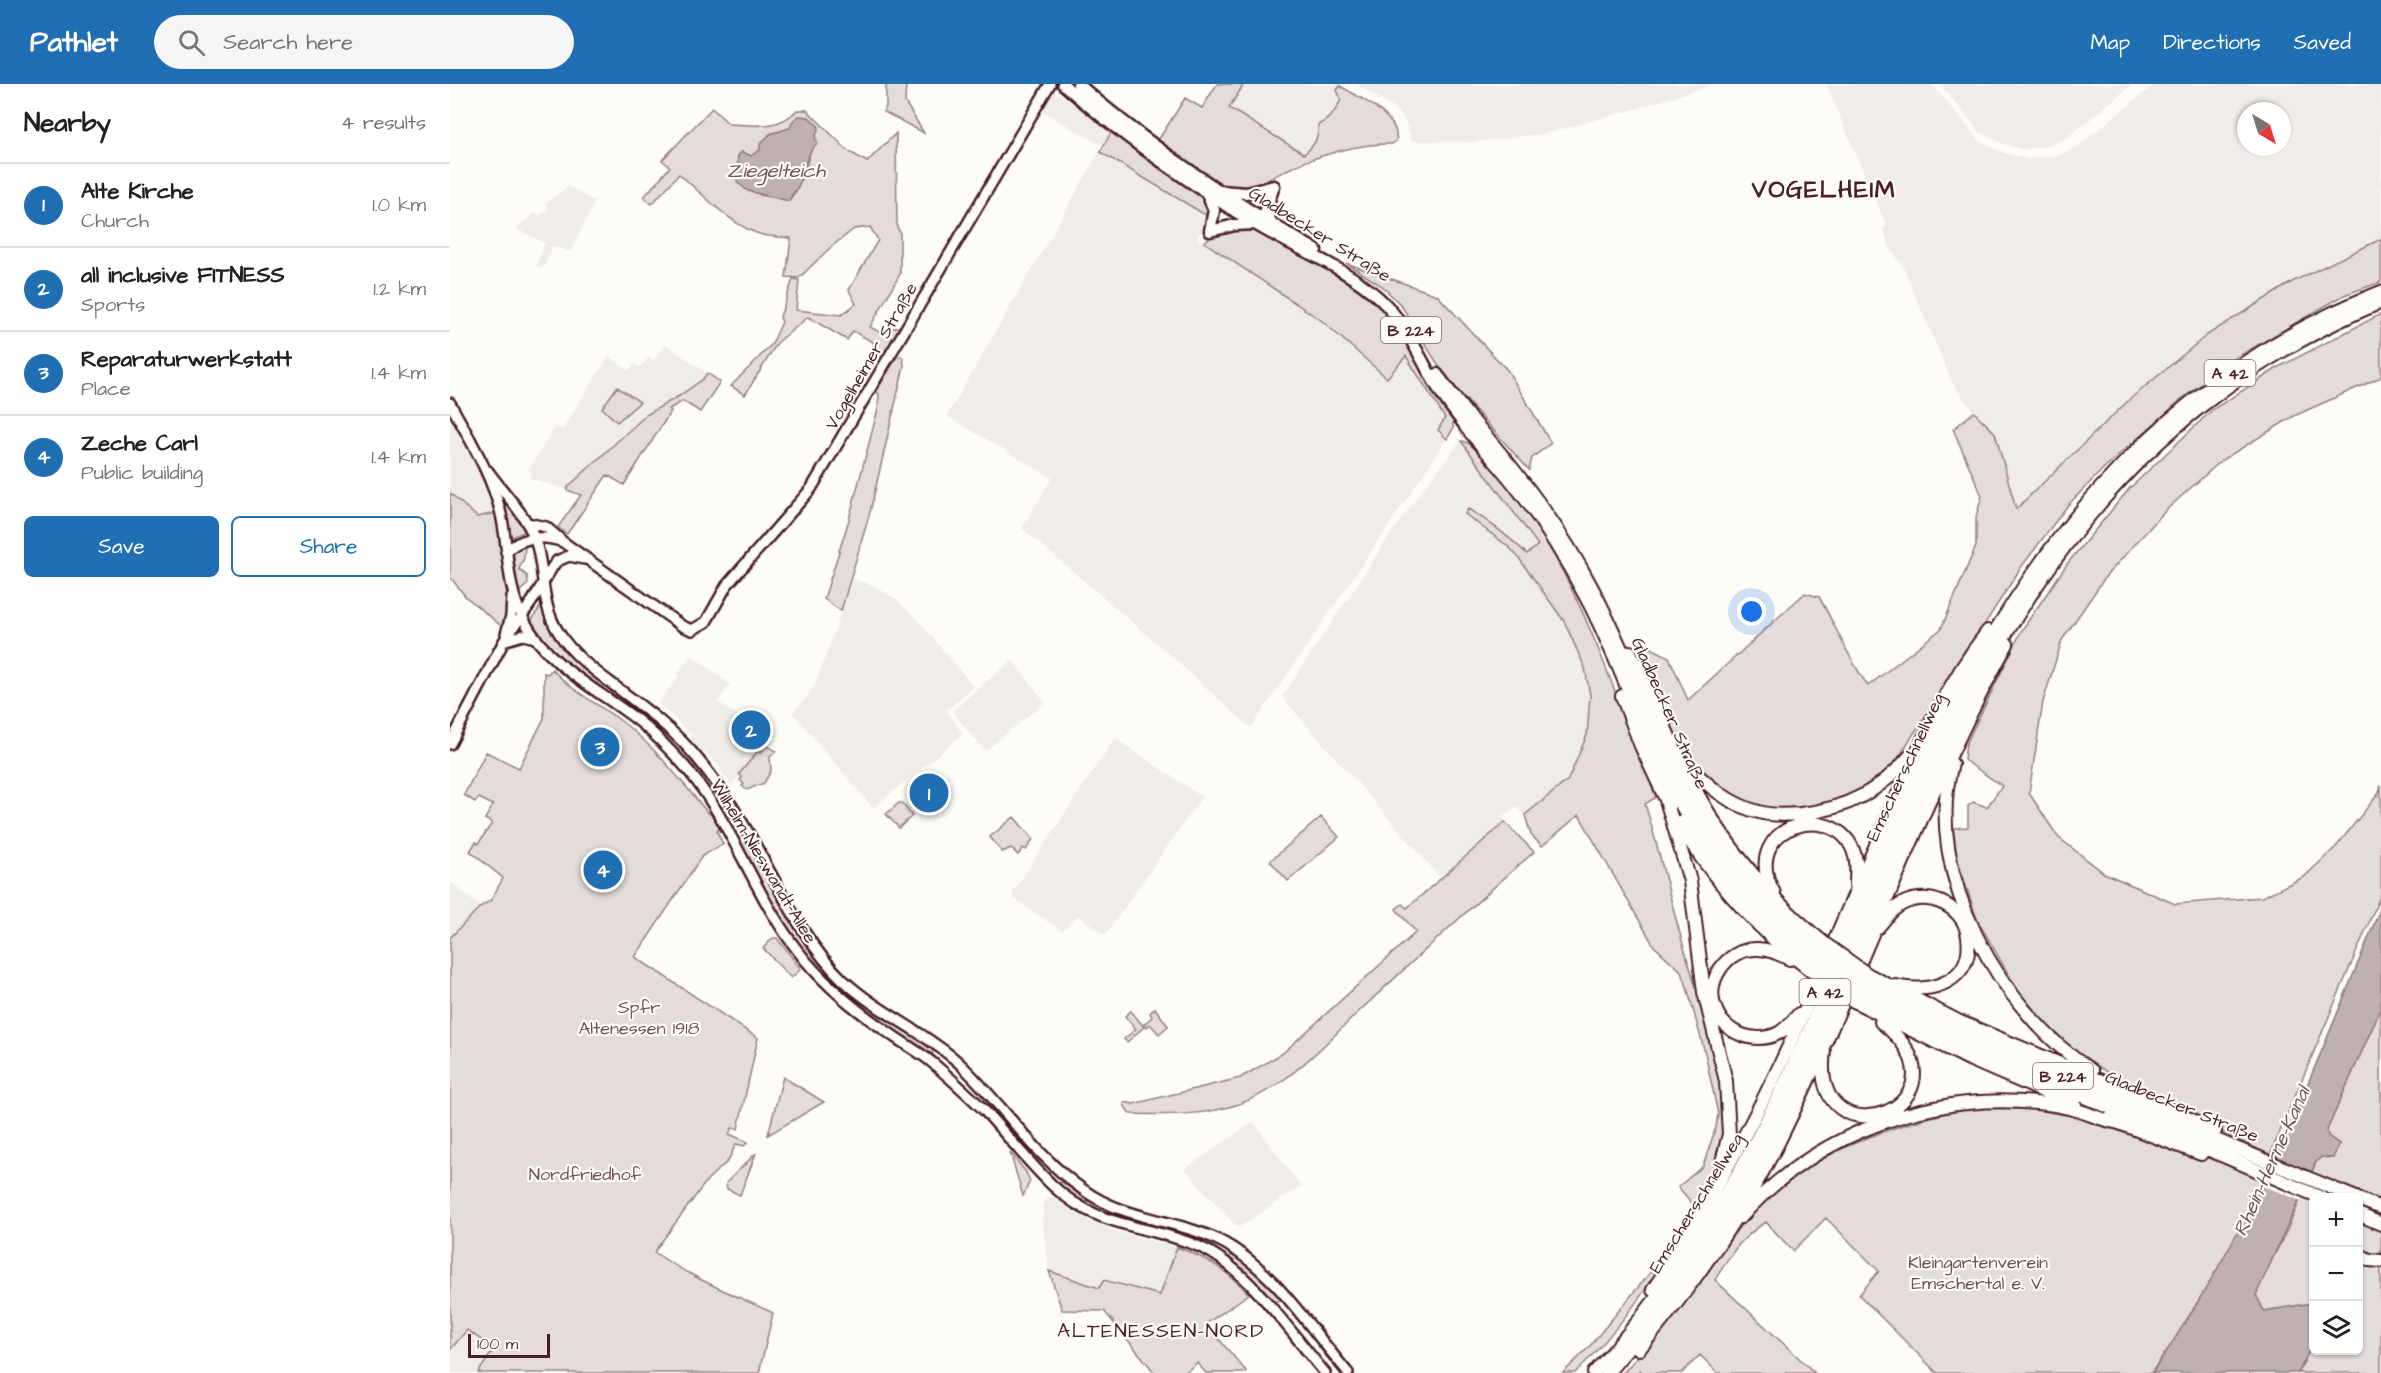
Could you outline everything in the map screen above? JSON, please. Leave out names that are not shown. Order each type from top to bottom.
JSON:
[{"type":"highway","name":"Emscherschnellweg","points":[[1593,1373],[1643,1316],[1690,1252],[1739,1172],[1799,1050],[1925,762],[1976,664],[2021,590],[2058,537],[2101,486],[2142,444],[2179,411],[2231,372],[2280,341],[2327,315],[2381,292]]},
{"type":"highway","name":"Emscherschnellweg","points":[[1607,1373],[1640,1335],[1684,1276],[1747,1176],[1808,1054],[1925,786],[1962,709],[1989,659],[2029,595],[2066,543],[2132,467],[2214,396],[2305,338],[2381,302]]},
{"type":"highway","name":"Gladbecker Straße","points":[[1470,424],[1506,459],[1544,509],[1593,590],[1670,762],[1698,816],[1726,857],[1756,894],[1783,921],[1815,959]]},
{"type":"highway","name":"Gladbecker Straße","points":[[1470,424],[1548,532],[1602,628],[1665,775],[1699,835],[1749,900],[1776,927],[1815,959],[1893,1011],[1967,1047],[2257,1170]]},
{"type":"highway","points":[[1618,1373],[1682,1297],[1722,1238],[1777,1143],[1830,1030],[1958,740],[2004,650],[2066,543]]},
{"type":"highway","points":[[1593,590],[1630,652],[1695,790],[1720,831],[1749,871],[1781,905]]},
{"type":"highway","points":[[1593,1373],[1640,1310],[1708,1203],[1743,1142],[1774,1079],[1856,889],[1946,692],[1969,655],[2021,590]]},
{"type":"highway","points":[[1602,628],[1630,715],[1666,800],[1690,881],[1704,992],[1724,1072],[1728,1101],[1726,1151],[1708,1203]]},
{"type":"highway","points":[[1667,731],[1687,765],[1720,795],[1760,813],[1790,815],[1819,812],[1849,803],[1867,793],[1898,770],[1926,735]]},
{"type":"highway","points":[[1958,740],[1948,778],[1945,823],[1953,870],[1971,922],[1997,972],[2029,1017],[2073,1058],[2115,1087]]},
{"type":"highway","points":[[1666,800],[1695,848],[1726,890],[1756,923],[1860,987],[1971,1060],[2115,1122],[2195,1152],[2257,1170]]},
{"type":"highway","points":[[1815,959],[1781,905],[1765,873],[1770,846],[1788,828],[1812,823],[1824,825],[1845,839],[1852,849],[1856,861],[1856,889]]},
{"type":"highway","points":[[1860,987],[1897,986],[1909,989],[1937,987],[1949,982],[1959,973],[1969,949],[1966,930],[1957,913],[1934,900],[1908,901],[1897,907],[1869,940]]},
{"type":"highway","points":[[1809,1001],[1781,1032],[1768,1037],[1755,1038],[1742,1036],[1720,1020],[1714,1008],[1712,994],[1714,981],[1720,969],[1740,952],[1753,948],[1767,949],[1815,959]]},
{"type":"highway","name":"Gladbecker Straße","points":[[1860,987],[1980,1042],[2345,1193]]},
{"type":"highway","points":[[1860,987],[1960,1022],[2115,1087],[2197,1122],[2268,1161]]},
{"type":"highway","points":[[1830,1030],[1824,1051],[1822,1074],[1830,1097],[1838,1106],[1861,1116],[1873,1117],[1896,1108],[1908,1094],[1914,1076],[1910,1053],[1860,987]]},
{"type":"highway","points":[[1722,1238],[1767,1190],[1805,1161],[1862,1131],[1903,1116],[1953,1104],[2014,1101],[2078,1110],[2105,1121],[2115,1122]]},
{"type":"highway","name":"B 224","points":[[2257,1170],[2312,1193]]},
{"type":"highway","name":"Gladbecker Straße","points":[[2363,1200],[2381,1208]]},
{"type":"highway","points":[[2363,1216],[2381,1224]]},
{"type":"highway","points":[[2363,1257],[2369,1260],[2381,1261]]},
{"type":"main road","name":"Vogelheimer Straße","points":[[590,561],[682,626],[692,630],[706,622],[728,585],[811,489],[1050,84]]},
{"type":"main road","name":"Gladbecker Straße","points":[[1063,84],[1129,137],[1206,191],[1256,224],[1334,267],[1380,299],[1400,321],[1439,391],[1470,424]]},
{"type":"main road","name":"Gladbecker Straße","points":[[1078,84],[1139,135],[1220,191],[1272,225],[1355,273],[1381,292],[1408,323],[1436,374],[1470,424]]},
{"type":"main road","points":[[1220,191],[1246,192],[1274,186],[1266,209],[1272,225]]},
{"type":"main road","points":[[1206,191],[1214,210],[1209,231],[1235,225],[1256,224]]},
{"type":"main road","points":[[450,403],[476,451]]},
{"type":"main road","name":"Wilhelm-Nieswandt-Allee","points":[[476,451],[527,523],[534,538],[552,623],[580,659],[657,718],[700,762],[733,808],[809,940],[831,968],[862,996],[933,1041],[952,1057],[1063,1174],[1087,1193],[1114,1208],[1207,1235],[1245,1257],[1269,1279],[1348,1373]]},
{"type":"main road","name":"Wilhelm-Nieswandt-Allee","points":[[476,451],[501,515],[512,589],[521,616],[536,639],[557,661],[642,724],[684,765],[705,793],[796,950],[852,1006],[927,1059],[961,1088],[1036,1169],[1066,1197],[1092,1213],[1115,1223],[1173,1238],[1203,1248],[1220,1258],[1254,1289],[1325,1373]]},
{"type":"main road","points":[[527,523],[546,527],[590,561]]},
{"type":"main road","points":[[506,552],[534,538],[547,537],[563,542]]},
{"type":"main road","points":[[522,542],[538,551]]},
{"type":"main road","points":[[450,744],[504,641],[533,600],[553,566],[562,558],[575,556],[590,561]]},
{"type":"main road","points":[[512,589],[519,596],[533,600]]},
{"type":"main road","points":[[504,641],[511,616],[512,589]]},
{"type":"main road","points":[[504,641],[523,635],[536,639]]},
{"type":"main road","points":[[1173,1238],[1182,1227]]},
{"type":"main road","points":[[1220,1258],[1229,1254],[1231,1247]]},
{"type":"shaded area","points":[[1244,84],[1341,84],[1337,90],[1341,99],[1329,119],[1319,125],[1319,134],[1312,148],[1304,154],[1228,108]]},
{"type":"shaded area","points":[[1356,84],[1715,84],[1548,133],[1474,142],[1411,141],[1402,116]]},
{"type":"shaded area","points":[[1826,84],[1931,84],[1980,141],[2004,153],[2030,159],[2058,156],[2078,146],[2155,84],[2381,84],[2381,239],[2292,282],[2207,335],[2130,399],[2015,510],[1995,433],[1974,412],[1952,382],[1903,267],[1889,246],[1883,228],[1887,227]]},
{"type":"shaded area","points":[[1940,84],[2133,84],[2068,137],[2049,146],[2023,149],[2006,145],[1980,132]]},
{"type":"shaded area","points":[[1053,89],[1194,189],[1209,218],[1197,237],[1203,242],[1214,235],[1361,287],[1454,421],[1453,429],[1418,482],[1251,728],[1152,639],[1022,528],[1052,478],[947,416],[1103,146],[1040,110]]},
{"type":"shaded area","points":[[568,186],[595,202],[570,252],[553,246],[543,269],[536,266],[545,243],[516,229],[536,212],[539,216],[549,209],[545,204]]},
{"type":"shaded area","points":[[665,344],[707,373],[703,379],[646,415],[568,486],[567,490],[529,478],[532,472],[528,470],[556,426],[562,430],[609,356],[629,371],[634,364],[639,367],[649,358],[654,360]]},
{"type":"shaded area","points":[[450,419],[473,457],[487,492],[492,497],[496,513],[477,517],[450,493]]},
{"type":"shaded area","points":[[1461,441],[1538,545],[1527,554],[1505,532],[1487,520],[1469,509],[1465,514],[1509,547],[1564,621],[1585,668],[1590,695],[1587,735],[1568,780],[1525,815],[1516,807],[1503,817],[1505,822],[1441,878],[1282,697],[1387,540],[1422,490]]},
{"type":"shaded area","points":[[853,579],[872,585],[897,600],[916,618],[974,687],[946,710],[963,734],[873,808],[793,713],[817,680]]},
{"type":"shaded area","points":[[691,655],[730,684],[718,702],[745,721],[761,726],[773,737],[731,785],[710,755],[687,743],[692,735],[658,703],[679,676],[678,673]]},
{"type":"shaded area","points":[[1012,660],[1045,702],[985,751],[952,711]]},
{"type":"shaded area","points":[[1115,738],[1202,797],[1105,935],[1078,915],[1062,931],[1013,898],[1013,892]]},
{"type":"shaded area","points":[[450,881],[480,907],[450,938]]},
{"type":"shaded area","points":[[1253,1122],[1301,1186],[1241,1226],[1235,1225],[1185,1169]]},
{"type":"shaded area","points":[[1049,1196],[1079,1215],[1114,1231],[1177,1247],[1160,1295],[1104,1280],[1099,1288],[1049,1271],[1042,1219],[1044,1204]]},
{"type":"shaded area","points":[[467,1330],[494,1349],[478,1373],[450,1373],[450,1350]]},
{"type":"green space","points":[[886,84],[906,84],[905,102],[924,133],[884,112]]},
{"type":"green space","points":[[1217,84],[1244,84],[1229,108],[1304,154],[1315,141],[1318,125],[1337,107],[1341,99],[1337,90],[1340,86],[1377,108],[1392,123],[1396,132],[1396,141],[1392,144],[1360,146],[1329,154],[1296,165],[1251,186],[1226,185],[1210,180],[1157,142],[1185,98],[1202,108]]},
{"type":"green space","points":[[712,108],[729,124],[757,125],[782,121],[797,110],[807,110],[848,151],[867,162],[896,133],[900,274],[870,327],[879,332],[908,324],[883,367],[873,342],[853,331],[847,340],[808,317],[777,343],[745,395],[731,386],[772,344],[782,322],[780,317],[793,279],[799,280],[796,310],[841,315],[856,304],[849,290],[878,240],[870,227],[854,229],[831,247],[799,278],[786,277],[791,238],[763,235],[740,225],[718,209],[679,174],[652,204],[644,197],[670,167],[662,160]],"holes":[[[790,128],[811,148],[796,191],[789,200],[760,195],[739,169],[738,156],[742,152],[751,156],[760,150],[770,134]]]},
{"type":"green space","points":[[1112,131],[1207,200],[1210,210],[1209,217],[1100,152]]},
{"type":"green space","points":[[1250,227],[1361,287],[1395,319],[1453,418],[1453,429],[1447,439],[1438,430],[1445,418],[1406,356],[1387,378],[1322,321],[1204,242],[1214,235]]},
{"type":"green space","points":[[2381,239],[2381,282],[2344,295],[2235,358],[2183,398],[2104,468],[2068,505],[2022,566],[1891,769],[1875,782],[1840,803],[1810,808],[1774,810],[1733,796],[1713,784],[1698,770],[1681,745],[1642,654],[1640,642],[1669,657],[1688,700],[1805,593],[1819,597],[1868,686],[1941,629],[1976,546],[1976,517],[1982,496],[1953,429],[1974,412],[1995,433],[2016,509],[2130,399],[2207,335],[2292,282]]},
{"type":"green space","points":[[1346,263],[1437,295],[1508,371],[1551,443],[1532,458],[1529,470],[1445,376],[1401,305],[1382,286]]},
{"type":"green space","points":[[2381,314],[2381,377],[2294,416],[2222,460],[2166,510],[2106,576],[2062,640],[2043,702],[2029,793],[2058,837],[2104,873],[2175,904],[2262,897],[2304,877],[2336,847],[2379,793],[2381,785],[2381,894],[2270,1155],[2140,1093],[2066,1046],[2020,994],[1977,919],[1957,858],[1953,828],[1968,827],[1968,806],[1973,802],[1987,807],[2002,786],[1964,760],[1966,744],[2022,630],[2067,564],[2129,489],[2212,410],[2279,367]]},
{"type":"green space","points":[[901,356],[904,366],[870,512],[841,611],[824,599],[848,523],[878,409],[879,394],[876,392],[897,357]]},
{"type":"green space","points":[[707,373],[720,382],[700,412],[683,401],[669,409],[671,411],[624,485],[607,475],[567,534],[558,527],[581,495],[567,490],[568,487],[646,415],[679,396],[703,379]]},
{"type":"green space","points":[[617,387],[640,402],[617,422],[602,408]]},
{"type":"green space","points":[[1461,441],[1468,443],[1485,460],[1516,496],[1542,535],[1586,620],[1656,797],[1645,804],[1709,1033],[1720,1082],[1722,1138],[1714,1170],[1697,1209],[1678,1187],[1703,1166],[1718,1114],[1705,1053],[1685,980],[1681,971],[1654,946],[1579,815],[1542,846],[1531,835],[1525,815],[1568,780],[1587,735],[1590,695],[1585,668],[1564,621],[1509,547],[1465,514],[1468,509],[1484,519],[1527,554],[1538,545]]},
{"type":"green space","points":[[450,493],[477,517],[496,513],[509,608],[505,629],[466,597],[450,577]]},
{"type":"green space","points":[[501,499],[529,530],[509,538]]},
{"type":"green space","points":[[525,546],[524,558],[519,569],[527,576],[528,584],[519,592],[512,555],[516,548]]},
{"type":"green space","points":[[542,604],[545,617],[559,642],[579,662],[672,734],[705,772],[829,969],[933,1042],[932,1062],[853,1004],[798,949],[686,763],[571,669],[550,650],[529,624]]},
{"type":"green space","points":[[552,669],[567,684],[621,721],[644,741],[721,825],[717,832],[723,844],[702,856],[635,957],[758,1038],[738,1129],[732,1128],[729,1134],[748,1142],[744,1146],[736,1144],[728,1161],[708,1179],[654,1252],[697,1278],[773,1313],[759,1373],[478,1373],[494,1349],[467,1330],[450,1350],[450,938],[480,907],[491,900],[503,878],[470,851],[476,842],[478,844],[492,823],[485,819],[493,805],[479,798],[475,802],[464,795],[486,752],[519,768],[544,718],[544,673],[548,674]]},
{"type":"green space","points":[[767,746],[776,751],[770,757],[771,771],[764,783],[747,790],[742,786],[744,784],[739,774],[758,751],[760,753]]},
{"type":"green space","points":[[902,803],[912,816],[899,828],[886,814]]},
{"type":"green space","points":[[1014,817],[1033,839],[1026,850],[1023,848],[1018,855],[1011,848],[1002,852],[990,837]]},
{"type":"green space","points":[[1321,817],[1339,837],[1288,881],[1270,861]]},
{"type":"green space","points":[[1505,822],[1534,852],[1292,1074],[1258,1096],[1226,1108],[1185,1114],[1130,1114],[1124,1105],[1125,1102],[1133,1104],[1240,1078],[1283,1053],[1416,932],[1396,909],[1402,904],[1407,908]]},
{"type":"green space","points":[[773,938],[777,938],[801,969],[791,978],[763,948]]},
{"type":"green space","points":[[1155,1008],[1168,1026],[1159,1034],[1150,1024],[1147,1027],[1144,1024],[1152,1017],[1150,1013]]},
{"type":"green space","points":[[2381,1008],[2381,1373],[2298,1373],[2309,1351],[2309,1355],[2363,1355],[2363,1193],[2309,1193],[2309,1304],[2264,1311],[2256,1295],[2316,1162],[2321,1157],[2332,1158],[2339,1144],[2328,1136],[2327,1130]]},
{"type":"green space","points":[[1131,1011],[1144,1027],[1127,1042],[1124,1039],[1136,1029],[1125,1016]]},
{"type":"green space","points":[[783,1077],[824,1102],[768,1135]]},
{"type":"green space","name":"Kleingartenverein Emschertal e. V.","points":[[1966,1108],[2032,1109],[2083,1118],[2127,1132],[2177,1152],[2223,1161],[2264,1175],[2241,1226],[2213,1277],[2183,1327],[2151,1373],[1937,1373],[1859,1295],[1879,1271],[1826,1218],[1793,1251],[1766,1222],[1749,1234],[1736,1248],[1715,1280],[1815,1373],[1718,1373],[1700,1355],[1682,1373],[1642,1373],[1640,1370],[1637,1373],[1623,1373],[1686,1300],[1742,1224],[1760,1205],[1791,1179],[1830,1155],[1868,1138],[1907,1124]]},
{"type":"green space","points":[[1010,1152],[1026,1172],[1030,1181],[1023,1196]]},
{"type":"green space","points":[[756,1153],[740,1195],[727,1189],[726,1183]]},
{"type":"green space","points":[[1062,1181],[1101,1205],[1129,1216],[1173,1228],[1169,1233],[1137,1226],[1087,1207],[1058,1186]]},
{"type":"green space","points":[[1680,1229],[1686,1229],[1621,1322],[1575,1373],[1563,1373],[1589,1347],[1667,1252]]},
{"type":"green space","points":[[1177,1247],[1216,1266],[1249,1294],[1206,1324],[1246,1371],[1244,1373],[1206,1373],[1197,1363],[1184,1373],[1155,1373],[1104,1311],[1062,1310],[1049,1271],[1099,1288],[1104,1280],[1160,1295]]},
{"type":"green space","points":[[1233,1252],[1245,1260],[1282,1298],[1272,1305],[1227,1260]]},
{"type":"water","name":"Ziegelteich","points":[[798,116],[809,117],[819,127],[815,138],[818,143],[810,152],[800,182],[789,201],[748,191],[737,182],[738,156],[742,152],[751,156],[760,150],[760,144],[770,134],[790,128]]},
{"type":"water","points":[[2381,907],[2381,1008],[2327,1130],[2328,1136],[2339,1144],[2333,1158],[2321,1157],[2316,1162],[2256,1295],[2264,1311],[2309,1304],[2309,1351],[2298,1373],[2152,1373],[2194,1308],[2248,1211],[2273,1162]]},
{"type":"pier","points":[[2271,1158],[2312,1175],[2301,1201],[2259,1184]]},
{"type":"railway","points":[[1282,1301],[1342,1373]]},
{"type":"place","name":"all inclusive FITNESS","points":[[751,730]]},
{"type":"place","name":"Reparaturwerkstatt","points":[[600,747]]},
{"type":"place","name":"Alte Kirche","points":[[929,793]]},
{"type":"place","name":"Zeche Carl","points":[[603,870]]},
{"type":"district","name":"VOGELHEIM","points":[[1824,189]]},
{"type":"district","name":"ALTENESSEN-NORD","points":[[1161,1330]]},
{"type":"park label","name":"Spfr Altenessen 1918","points":[[639,1017]]},
{"type":"park label","name":"Nordfriedhof","points":[[585,1174]]},
{"type":"water label","name":"Rhein-Herne-Kanal","points":[[2271,1161]]}]
